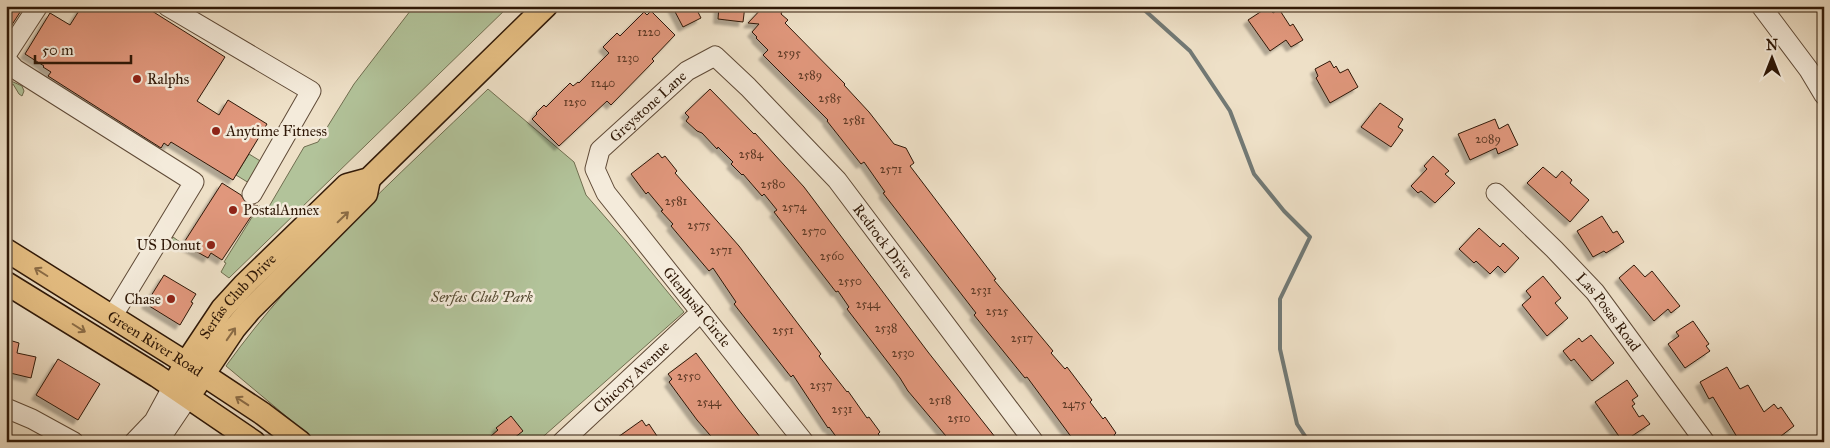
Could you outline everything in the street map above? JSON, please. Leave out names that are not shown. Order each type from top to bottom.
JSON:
[{"type":"main road","name":"Serfas Club Drive","points":[[181,391],[195,369],[250,310],[366,194],[369,179],[546,6]]},
{"type":"main road","name":"Green River Road","points":[[6,250],[195,369],[300,442]]},
{"type":"main road","name":"Green River Road","points":[[6,282],[181,391],[254,442]]},
{"type":"street","points":[[6,55],[38,6]]},
{"type":"street","points":[[167,6],[311,91],[252,194]]},
{"type":"street","points":[[1761,6],[1824,95]]},
{"type":"street","name":"Greystone Lane","points":[[595,169],[600,150],[687,71],[715,56]]},
{"type":"street","name":"Redrock Drive","points":[[715,56],[748,87],[837,180],[1034,442]]},
{"type":"street","points":[[6,59],[15,69],[194,182],[112,316]]},
{"type":"street","name":"Glenbush Circle","points":[[595,169],[606,193],[804,442]]},
{"type":"street","name":"Las Posas Road","points":[[1496,193],[1554,249],[1594,292],[1705,442]]},
{"type":"street","name":"Chicory Avenue","points":[[567,440],[701,312]]},
{"type":"street","name":"Serfas Club Drive","points":[[134,442],[181,391]]},
{"type":"street","name":"Serfas Club Drive","points":[[158,442],[181,391]]},
{"type":"street","points":[[6,408],[32,419],[74,442]]},
{"type":"green space","points":[[414,6],[509,6],[229,278],[221,272],[226,263],[224,262],[259,206],[267,210],[304,147],[318,142],[354,84]]},
{"type":"green space","points":[[11,81],[22,86],[24,91],[22,96],[13,84],[6,92],[6,85]]},
{"type":"green space","name":"Serfas Club Park","points":[[488,89],[574,162],[586,195],[684,312],[537,442],[317,442],[226,366],[255,328],[317,256]]},
{"type":"green space","points":[[249,154],[262,162],[249,183],[236,175]]},
{"type":"green space","points":[[173,237],[184,245],[179,251],[168,245]]},
{"type":"building","points":[[6,6],[24,6],[6,34]]},
{"type":"building","name":"Ralphs","points":[[82,6],[144,6],[225,57],[197,101],[219,115],[228,100],[267,124],[233,180],[171,142],[168,146],[164,143],[161,148],[48,76],[51,72],[25,54],[50,13],[70,25]]},
{"type":"building","points":[[672,6],[695,6],[701,18],[683,27]]},
{"type":"building","points":[[719,6],[745,6],[743,22],[718,19]]},
{"type":"building","points":[[764,6],[776,6],[782,12],[781,14],[788,20],[785,23],[845,84],[894,144],[906,148],[914,163],[910,166],[996,279],[994,280],[1053,351],[1051,353],[1065,369],[1067,367],[1092,400],[1090,402],[1103,419],[1105,417],[1116,433],[1114,435],[1118,442],[1075,442],[1027,377],[1025,378],[974,315],[976,313],[883,193],[885,192],[864,162],[861,164],[828,120],[763,55],[768,50],[752,32],[759,24],[748,23]]},
{"type":"building","points":[[1268,7],[1273,13],[1279,9],[1290,26],[1293,24],[1303,40],[1291,47],[1286,40],[1270,51],[1248,20]]},
{"type":"building","points":[[651,11],[675,35],[652,59],[654,61],[611,105],[607,101],[559,146],[532,119],[536,113],[544,105],[546,107],[570,83],[573,86],[579,83],[609,53],[603,47],[617,33],[620,36],[644,12],[647,15]]},
{"type":"building","points":[[1330,61],[1340,73],[1348,69],[1358,87],[1330,103],[1316,78],[1318,76],[1315,69]]},
{"type":"building","points":[[710,89],[755,133],[804,187],[928,352],[999,442],[951,442],[908,391],[847,309],[849,307],[838,291],[836,292],[774,212],[777,210],[764,194],[762,196],[743,174],[731,164],[733,162],[718,147],[717,149],[702,133],[686,121],[689,117],[685,113]]},
{"type":"building","points":[[1380,103],[1403,119],[1398,127],[1403,130],[1391,147],[1361,127]]},
{"type":"building","points":[[1495,119],[1499,129],[1508,124],[1518,145],[1498,154],[1496,148],[1470,160],[1458,134]]},
{"type":"building","points":[[658,153],[662,158],[665,156],[677,171],[675,173],[739,246],[821,354],[819,356],[848,391],[867,418],[869,417],[880,432],[878,434],[885,442],[840,442],[828,428],[793,375],[791,377],[734,304],[736,302],[713,268],[709,271],[671,226],[673,224],[661,211],[663,210],[648,192],[646,194],[631,174]]},
{"type":"building","points":[[1433,156],[1449,171],[1445,174],[1455,183],[1435,203],[1421,191],[1418,193],[1411,186],[1427,169],[1424,166]]},
{"type":"building","points":[[1543,167],[1556,178],[1562,171],[1572,180],[1570,183],[1589,200],[1570,222],[1527,183]]},
{"type":"building","points":[[222,183],[241,195],[246,203],[258,206],[222,260],[211,253],[208,258],[183,244]]},
{"type":"building","points":[[1602,216],[1613,233],[1617,231],[1624,242],[1606,253],[1604,251],[1593,257],[1577,231]]},
{"type":"building","points":[[1479,228],[1500,247],[1503,243],[1519,258],[1505,273],[1498,266],[1490,274],[1459,249]]},
{"type":"building","points":[[1634,265],[1645,277],[1652,271],[1680,306],[1671,313],[1668,309],[1654,321],[1619,278]]},
{"type":"building","name":"Chase","points":[[164,275],[196,294],[180,325],[146,304]]},
{"type":"building","points":[[1543,276],[1561,298],[1555,303],[1568,318],[1547,336],[1522,305],[1531,297],[1526,291]]},
{"type":"building","points":[[1693,321],[1709,344],[1706,346],[1710,351],[1685,368],[1668,344],[1679,336],[1676,332]]},
{"type":"building","points":[[1591,335],[1614,363],[1592,381],[1574,359],[1571,361],[1563,351],[1579,338],[1582,342]]},
{"type":"building","points":[[9,340],[19,343],[17,353],[36,357],[31,378],[6,372],[6,344],[8,345]]},
{"type":"building","points":[[696,353],[764,442],[716,442],[697,420],[669,382],[672,379],[668,374]]},
{"type":"building","points":[[58,359],[100,384],[78,420],[36,395]]},
{"type":"building","points":[[1727,367],[1740,389],[1748,385],[1764,412],[1774,404],[1778,409],[1781,407],[1794,426],[1781,436],[1785,442],[1740,442],[1713,397],[1709,399],[1700,382]]},
{"type":"building","points":[[1627,380],[1638,396],[1632,400],[1635,404],[1632,406],[1639,417],[1643,415],[1650,424],[1623,442],[1595,402]]},
{"type":"building","points":[[511,416],[523,431],[509,442],[484,442],[498,430],[496,428]]},
{"type":"building","points":[[642,420],[646,426],[649,424],[661,442],[611,442]]},
{"type":"waterway","points":[[1140,6],[1190,51],[1230,111],[1254,174],[1284,211],[1310,237],[1280,299],[1280,349],[1297,424],[1309,442]]},
{"type":"place","name":"Ralphs","points":[[137,79]]},
{"type":"place","name":"Anytime Fitness","points":[[216,131]]},
{"type":"place","name":"PostalAnnex","points":[[233,210]]},
{"type":"place","name":"US Donut","points":[[211,245]]},
{"type":"place","name":"Chase","points":[[171,299]]}]
